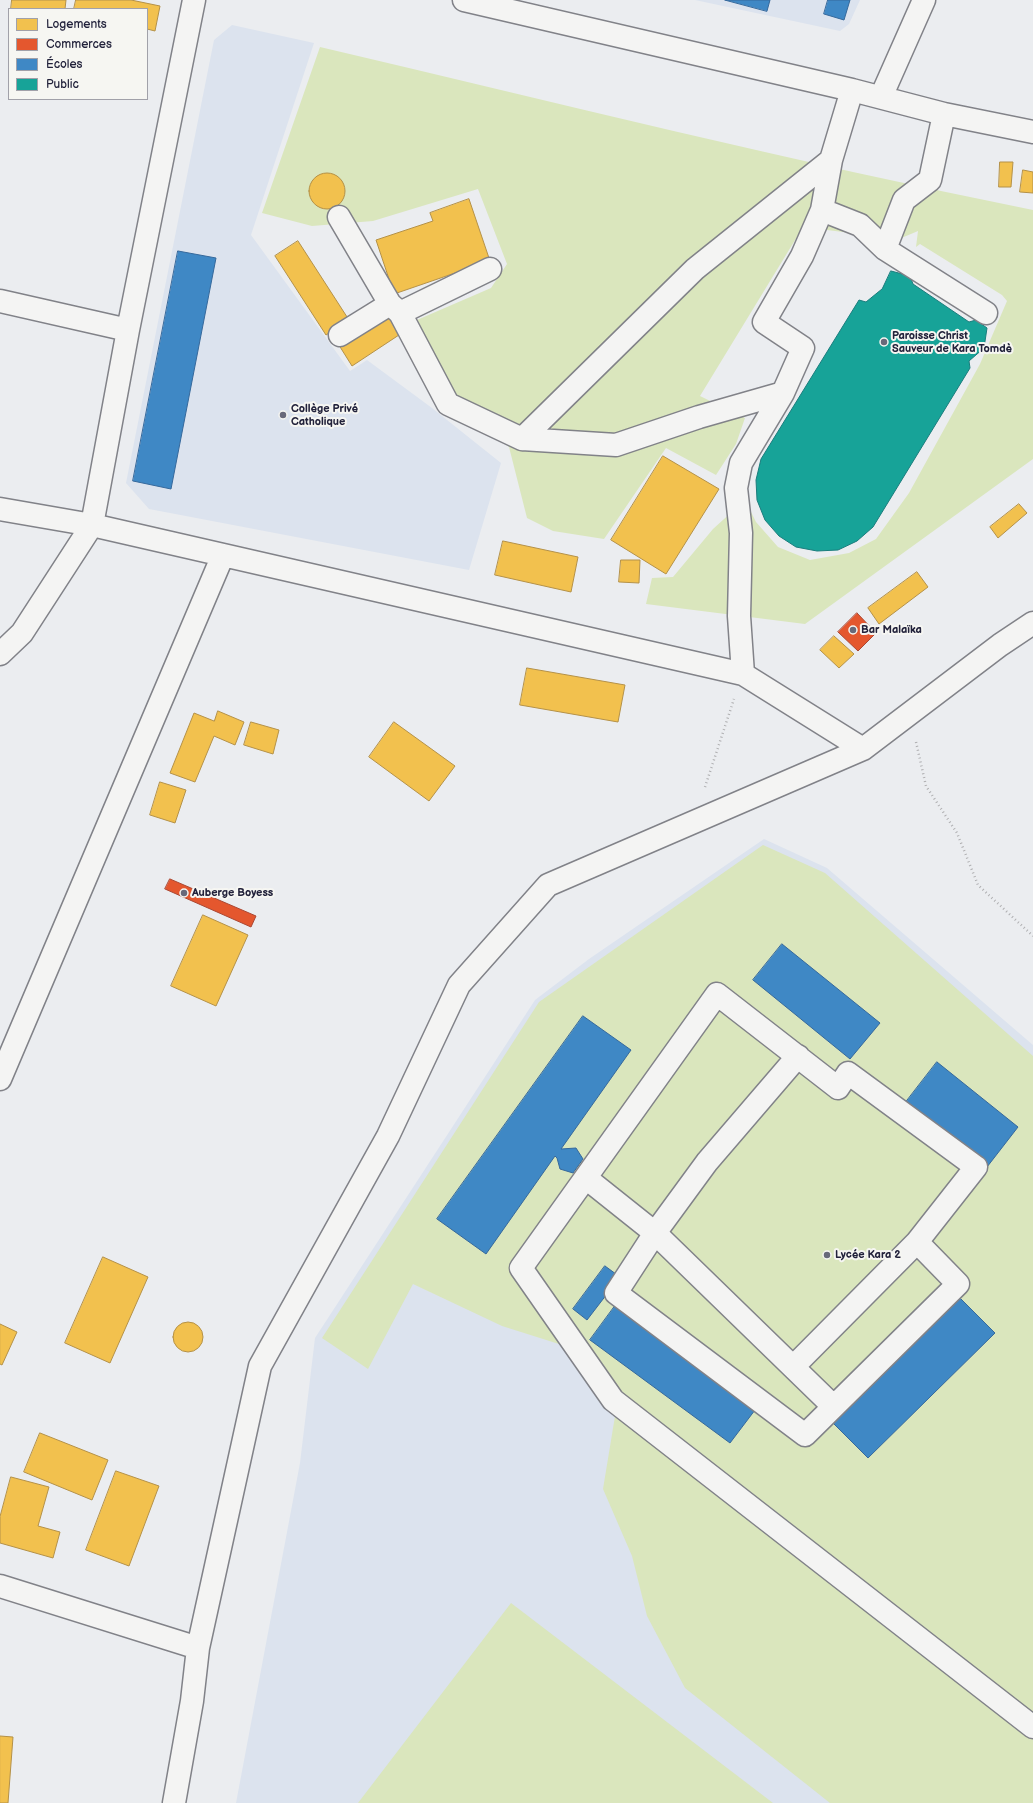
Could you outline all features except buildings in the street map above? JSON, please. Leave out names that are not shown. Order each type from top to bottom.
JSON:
[{"type":"street","points":[[0,654],[22,633],[92,525],[128,330],[194,0]]},
{"type":"street","points":[[464,0],[852,90],[944,114],[1033,132]]},
{"type":"street","points":[[881,97],[924,0]]},
{"type":"street","points":[[743,674],[739,616],[741,533],[736,488],[741,463],[783,393],[803,348],[764,322],[802,256],[822,210],[831,160],[852,90]]},
{"type":"street","points":[[885,249],[904,200],[930,180],[944,114]]},
{"type":"street","points":[[522,439],[695,269],[831,160]]},
{"type":"street","points":[[822,210],[860,225],[885,249],[986,313]]},
{"type":"street","points":[[339,217],[395,308],[448,404],[522,439],[616,445],[699,417],[783,393]]},
{"type":"street","points":[[340,335],[395,308],[490,269]]},
{"type":"street","points":[[0,301],[128,330]]},
{"type":"street","points":[[0,510],[92,525],[743,674],[863,749]]},
{"type":"street","points":[[0,1079],[223,555]]},
{"type":"street","points":[[174,1803],[192,1701],[198,1648],[260,1366],[388,1136],[459,985],[548,885],[863,749],[1000,646],[1033,624]]},
{"type":"street","points":[[793,1367],[917,1242],[976,1167],[848,1074],[838,1088],[717,994],[521,1268],[613,1400],[1033,1727]]},
{"type":"street","points":[[798,1056],[707,1162],[655,1233],[616,1293],[805,1435],[958,1284],[917,1242]]},
{"type":"street","points":[[586,1178],[655,1233],[833,1406]]},
{"type":"street","points":[[0,1586],[198,1648]]},
{"type":"path","points":[[693,822],[743,674]]},
{"type":"path","points":[[910,714],[926,786],[957,833],[978,886],[1033,936]]},
{"type":"shaded area","points":[[695,0],[860,0],[849,24],[840,31]]},
{"type":"shaded area","name":"Collège Privé Catholique","points":[[232,25],[314,43],[251,235],[350,371],[367,360],[432,408],[501,463],[469,570],[149,509],[126,483],[214,40]]},
{"type":"shaded area","name":"Lycée Kara 2","points":[[764,839],[827,868],[1033,1045],[1033,1803],[236,1803],[300,1463],[315,1338],[535,1000],[589,959]]},
{"type":"green space","points":[[320,47],[765,152],[943,192],[1033,210],[1033,459],[805,624],[646,604],[652,578],[673,577],[713,529],[745,500],[756,522],[778,547],[810,560],[849,553],[876,539],[909,493],[980,364],[1007,301],[1002,295],[920,244],[916,247],[918,231],[899,239],[803,227],[700,396],[745,418],[736,444],[716,475],[666,448],[604,539],[553,531],[527,518],[509,447],[492,434],[447,389],[410,323],[491,288],[507,264],[478,189],[373,221],[312,226],[262,213]]},
{"type":"green space","name":"Lycée Kara 2","points":[[763,845],[825,873],[1033,1056],[1033,1803],[830,1803],[685,1688],[647,1616],[632,1556],[603,1489],[616,1410],[581,1351],[502,1326],[413,1284],[368,1369],[322,1338],[539,1002]]},
{"type":"green space","points":[[511,1603],[773,1803],[358,1803]]},
{"type":"place","name":"Paroisse Christ Sauveur de Kara Tomdè","points":[[884,342]]},
{"type":"place","name":"Collège Privé Catholique","points":[[283,415]]},
{"type":"place","name":"Bar Malaïka","points":[[853,630]]},
{"type":"place","name":"Auberge Boyess","points":[[184,893]]},
{"type":"place","name":"Lycée Kara 2","points":[[827,1255]]}]
